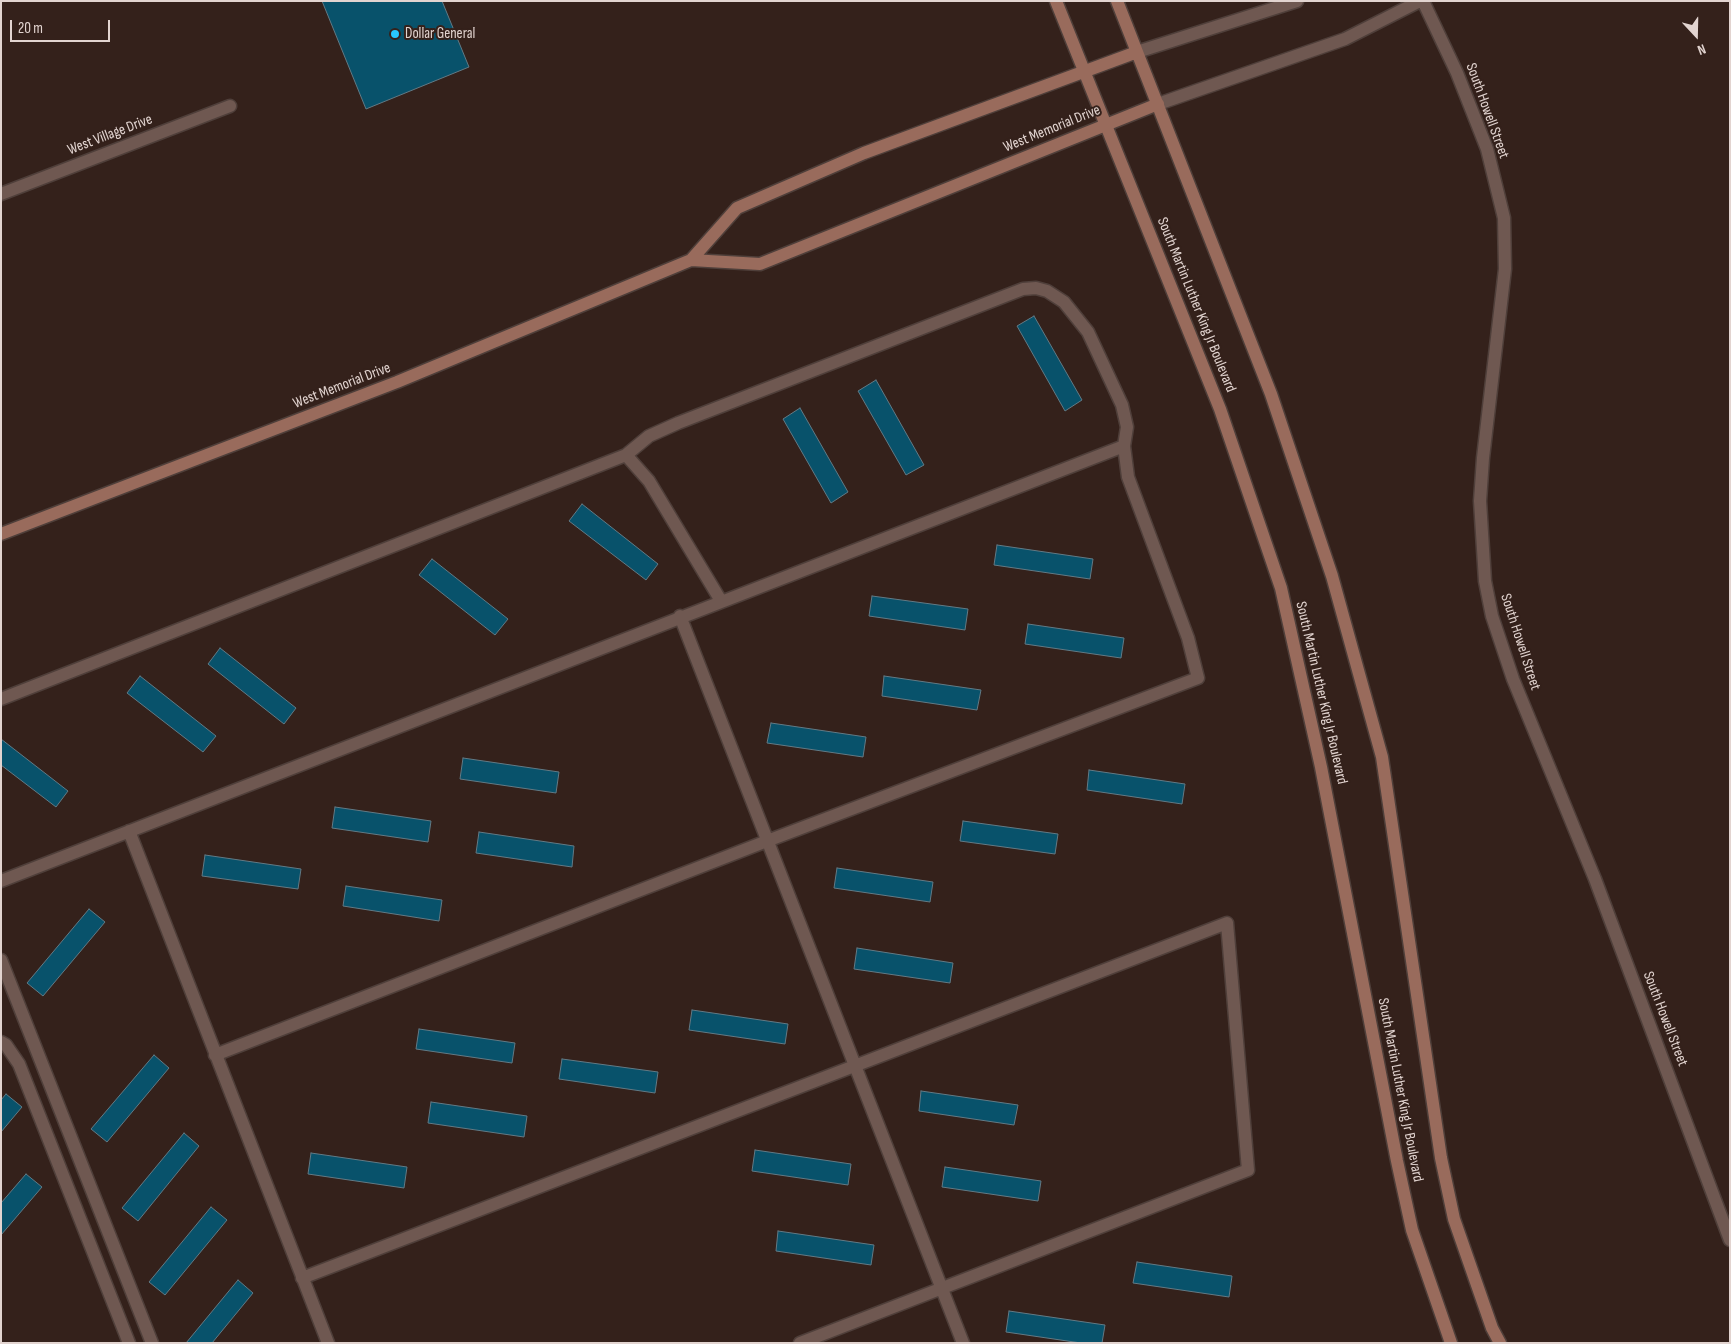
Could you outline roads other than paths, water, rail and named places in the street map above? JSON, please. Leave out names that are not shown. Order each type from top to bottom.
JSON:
[{"type":"main road","name":"South Martin Luther King Jr Boulevard","points":[[1056,1],[1220,409],[1281,588],[1321,767],[1412,1230],[1451,1343]]},
{"type":"main road","name":"South Martin Luther King Jr Boulevard","points":[[1117,1],[1271,394],[1338,595],[1382,757],[1442,1158],[1454,1219],[1492,1328],[1500,1343]]},
{"type":"main road","name":"West Memorial Drive","points":[[1,534],[398,382],[691,260],[737,208],[864,153],[1137,52]]},
{"type":"main road","name":"West Memorial Drive","points":[[691,260],[760,264],[1158,104]]},
{"type":"street","name":"West Memorial Drive","points":[[1137,52],[1296,1]]},
{"type":"street","name":"West Memorial Drive","points":[[1158,104],[1345,39],[1421,1]]},
{"type":"street","name":"South Howell Street","points":[[1421,1],[1457,73],[1487,149],[1504,218],[1505,269],[1483,458],[1480,501],[1485,581],[1492,616],[1513,679],[1595,880],[1730,1240]]},
{"type":"street","name":"West Village Drive","points":[[1,194],[230,106]]},
{"type":"street","points":[[1,699],[626,455],[649,436],[678,423],[1023,289],[1036,288],[1047,291],[1064,302],[1088,332],[1122,404],[1128,427],[1124,446],[1128,476],[1188,638],[1198,678],[767,841],[216,1055]]},
{"type":"street","points":[[1,881],[721,600],[1124,446]]},
{"type":"street","points":[[626,455],[650,481],[721,600]]},
{"type":"street","points":[[680,616],[963,1343]]},
{"type":"street","points":[[129,831],[328,1343]]},
{"type":"street","points":[[302,1278],[1227,923],[1248,1170],[800,1343]]},
{"type":"street","points":[[1,960],[152,1343]]},
{"type":"street","points":[[1,1042],[6,1045],[20,1064],[129,1343]]},
{"type":"place","name":"Dollar General","points":[[395,34]]}]
